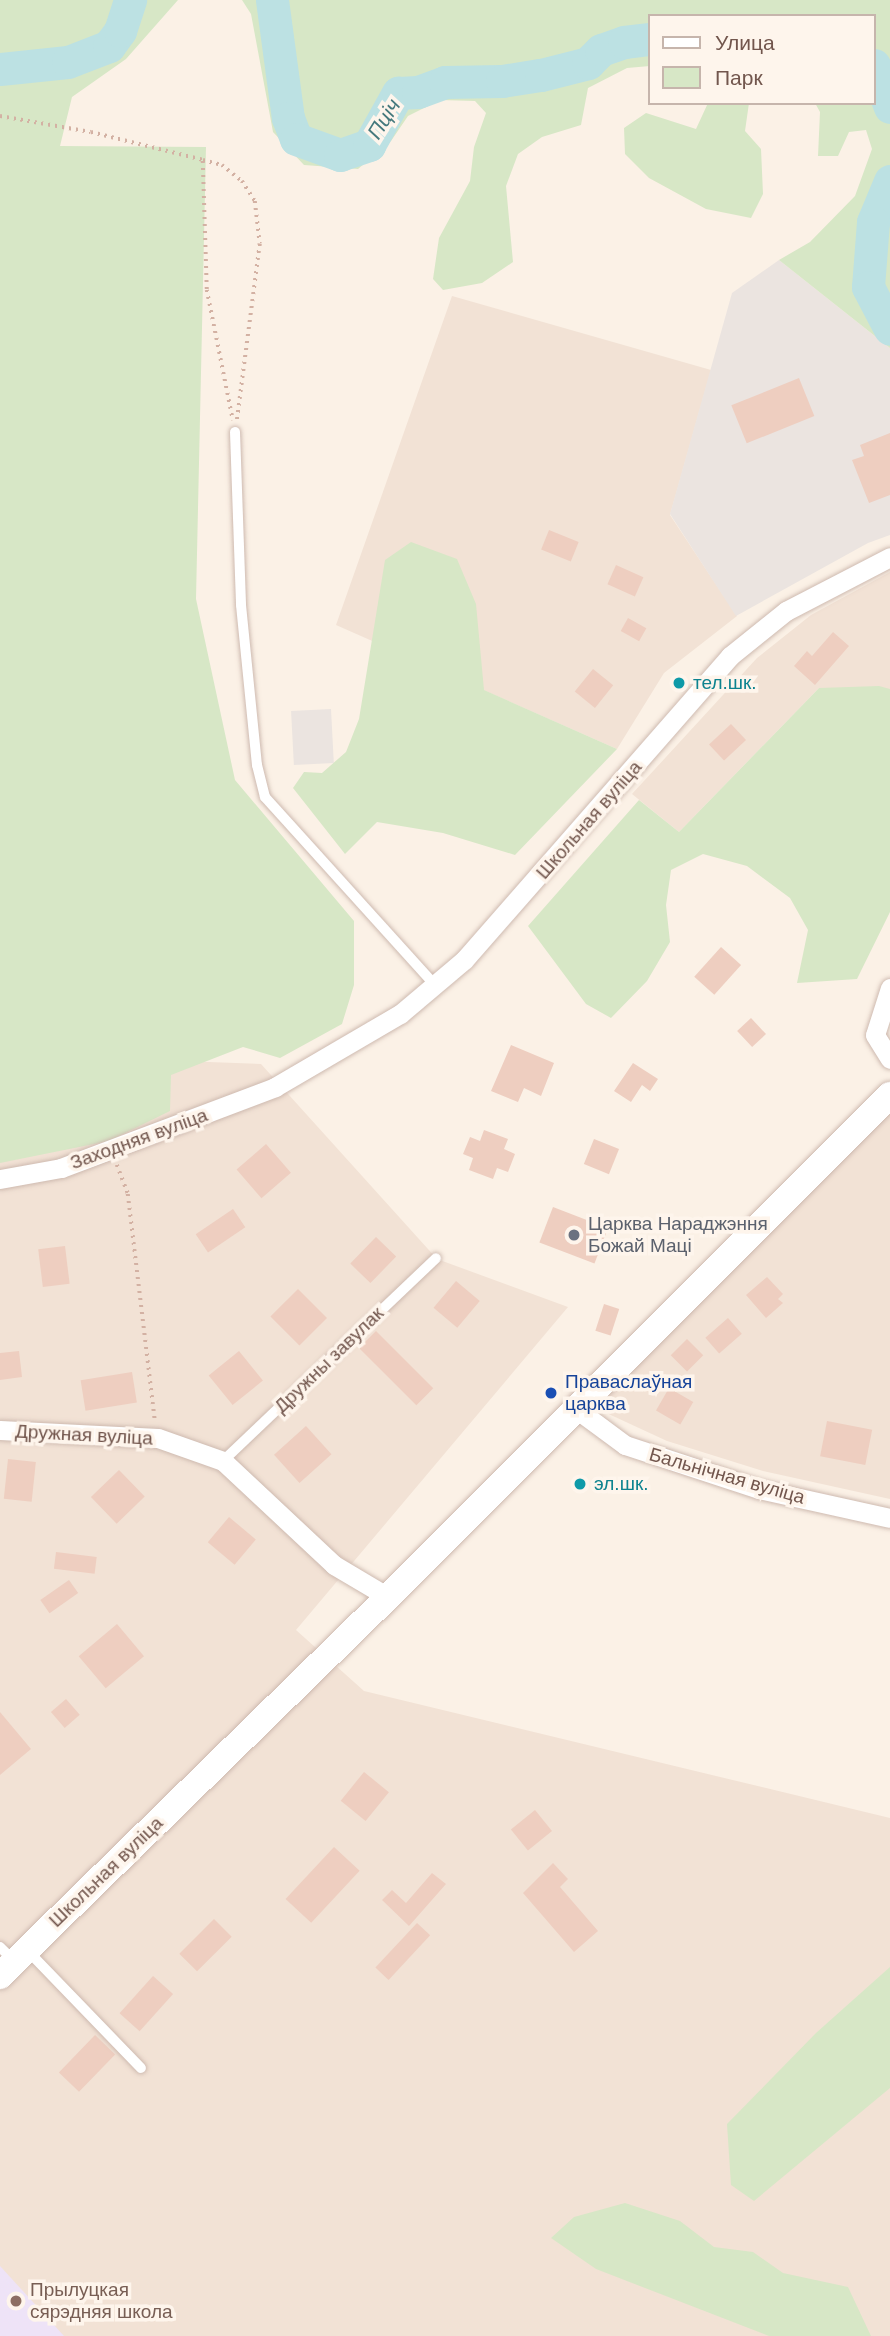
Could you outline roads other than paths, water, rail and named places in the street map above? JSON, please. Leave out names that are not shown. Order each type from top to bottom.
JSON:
[{"type":"street","name":"Школьная вуліца","points":[[280,1084],[400,1014],[437,987],[571,841],[730,656],[786,611],[890,557]]},
{"type":"street","points":[[890,988],[875,1035],[890,1059]]},
{"type":"street","name":"Заходняя вуліца","points":[[0,1179],[61,1168],[280,1084]]},
{"type":"street","points":[[388,1597],[890,1095]]},
{"type":"street","name":"Бальнічная вуліца","points":[[575,1408],[625,1445],[759,1489],[890,1518]]},
{"type":"street","name":"Дружная вуліца","points":[[0,1430],[158,1438],[223,1461],[334,1565],[388,1597]]},
{"type":"street","name":"Школьная вуліца","points":[[10,1959],[212,1769],[388,1597]]},
{"type":"lane","points":[[235,432],[241,605],[257,765],[265,797],[437,987]]},
{"type":"lane","name":"Дружны завулак","points":[[223,1461],[436,1258]]},
{"type":"lane","points":[[10,1959],[141,2068]]},
{"type":"waterway","name":"Пціч","points":[[0,69],[68,62],[109,46],[120,31],[130,0]]},
{"type":"waterway","name":"Пціч","points":[[272,0],[288,118],[296,139],[340,155],[369,145],[398,93],[418,92],[445,82],[502,81],[541,75],[588,63],[601,50],[624,42],[648,39]]},
{"type":"waterway","name":"Пціч","points":[[876,70],[890,107]]},
{"type":"waterway","name":"Пціч","points":[[890,181],[873,222],[868,287],[890,329]]},
{"type":"place","name":"тел.шк.","points":[[679,683]]},
{"type":"place","name":"Царква Нараджэння Божай Маці","points":[[574,1235]]},
{"type":"place","name":"Праваслаўная царква","points":[[551,1393]]},
{"type":"place","name":"эл.шк.","points":[[580,1484]]},
{"type":"place","name":"Прылуцкая сярэдняя школа","points":[[16,2301]]}]
